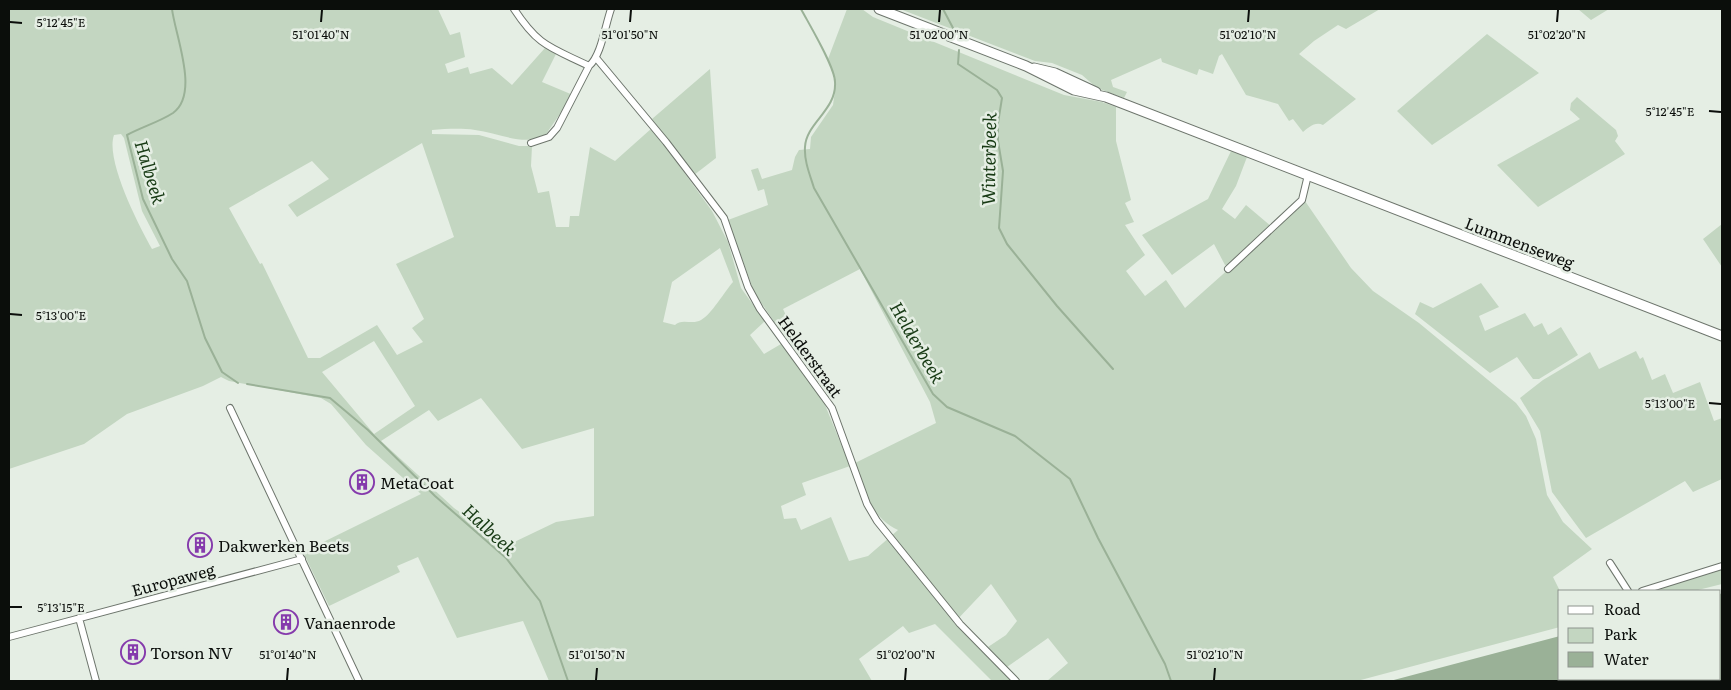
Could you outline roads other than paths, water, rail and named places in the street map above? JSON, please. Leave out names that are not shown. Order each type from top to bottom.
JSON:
[{"type":"main road","name":"Lummenseweg","points":[[879,9],[1026,66],[1077,81],[1104,96],[1722,336]]},
{"type":"street","points":[[514,9],[524,24],[542,44],[589,66]]},
{"type":"street","points":[[531,144],[550,137],[557,128],[589,66],[597,59],[611,9]]},
{"type":"street","name":"Helderstraat","points":[[597,59],[666,142],[724,218],[748,287],[760,309],[832,408],[867,504],[877,521],[960,624],[1016,681]]},
{"type":"street","points":[[1228,269],[1302,200],[1308,175]]},
{"type":"street","points":[[230,408],[359,681]]},
{"type":"street","name":"Europaweg","points":[[9,637],[302,559]]},
{"type":"street","points":[[1610,564],[1627,590]]},
{"type":"street","points":[[1645,590],[1722,566]]},
{"type":"street","points":[[79,618],[96,681]]},
{"type":"water","points":[[1721,594],[1722,681],[1390,681],[1558,637],[1558,680],[1721,680]]},
{"type":"waterway","name":"Halbeek","points":[[172,9],[184,64],[185,92],[181,104],[168,116],[127,135],[143,199],[172,259],[187,281],[205,338],[222,372],[238,383]]},
{"type":"waterway","name":"Helderbeek","points":[[801,9],[831,66],[835,82],[831,101],[810,131],[805,147],[805,157],[814,188],[933,394],[947,407],[1015,436],[1070,479],[1098,538],[1165,664],[1171,681]]},
{"type":"waterway","name":"Winterbeek","points":[[943,9],[953,28]]},
{"type":"waterway","name":"Winterbeek","points":[[959,50],[958,64],[997,90],[1002,98],[998,123],[998,141],[1003,171],[999,228],[1007,244],[1057,306],[1113,369]]},
{"type":"waterway","name":"Halbeek","points":[[247,384],[330,398],[368,430],[435,496],[506,558],[540,601],[568,681]]},
{"type":"place","name":"MetaCoat","points":[[362,482]]},
{"type":"place","name":"Dakwerken Beets","points":[[200,545]]},
{"type":"place","name":"Vanaenrode","points":[[286,622]]},
{"type":"place","name":"Torson NV","points":[[133,652]]}]
